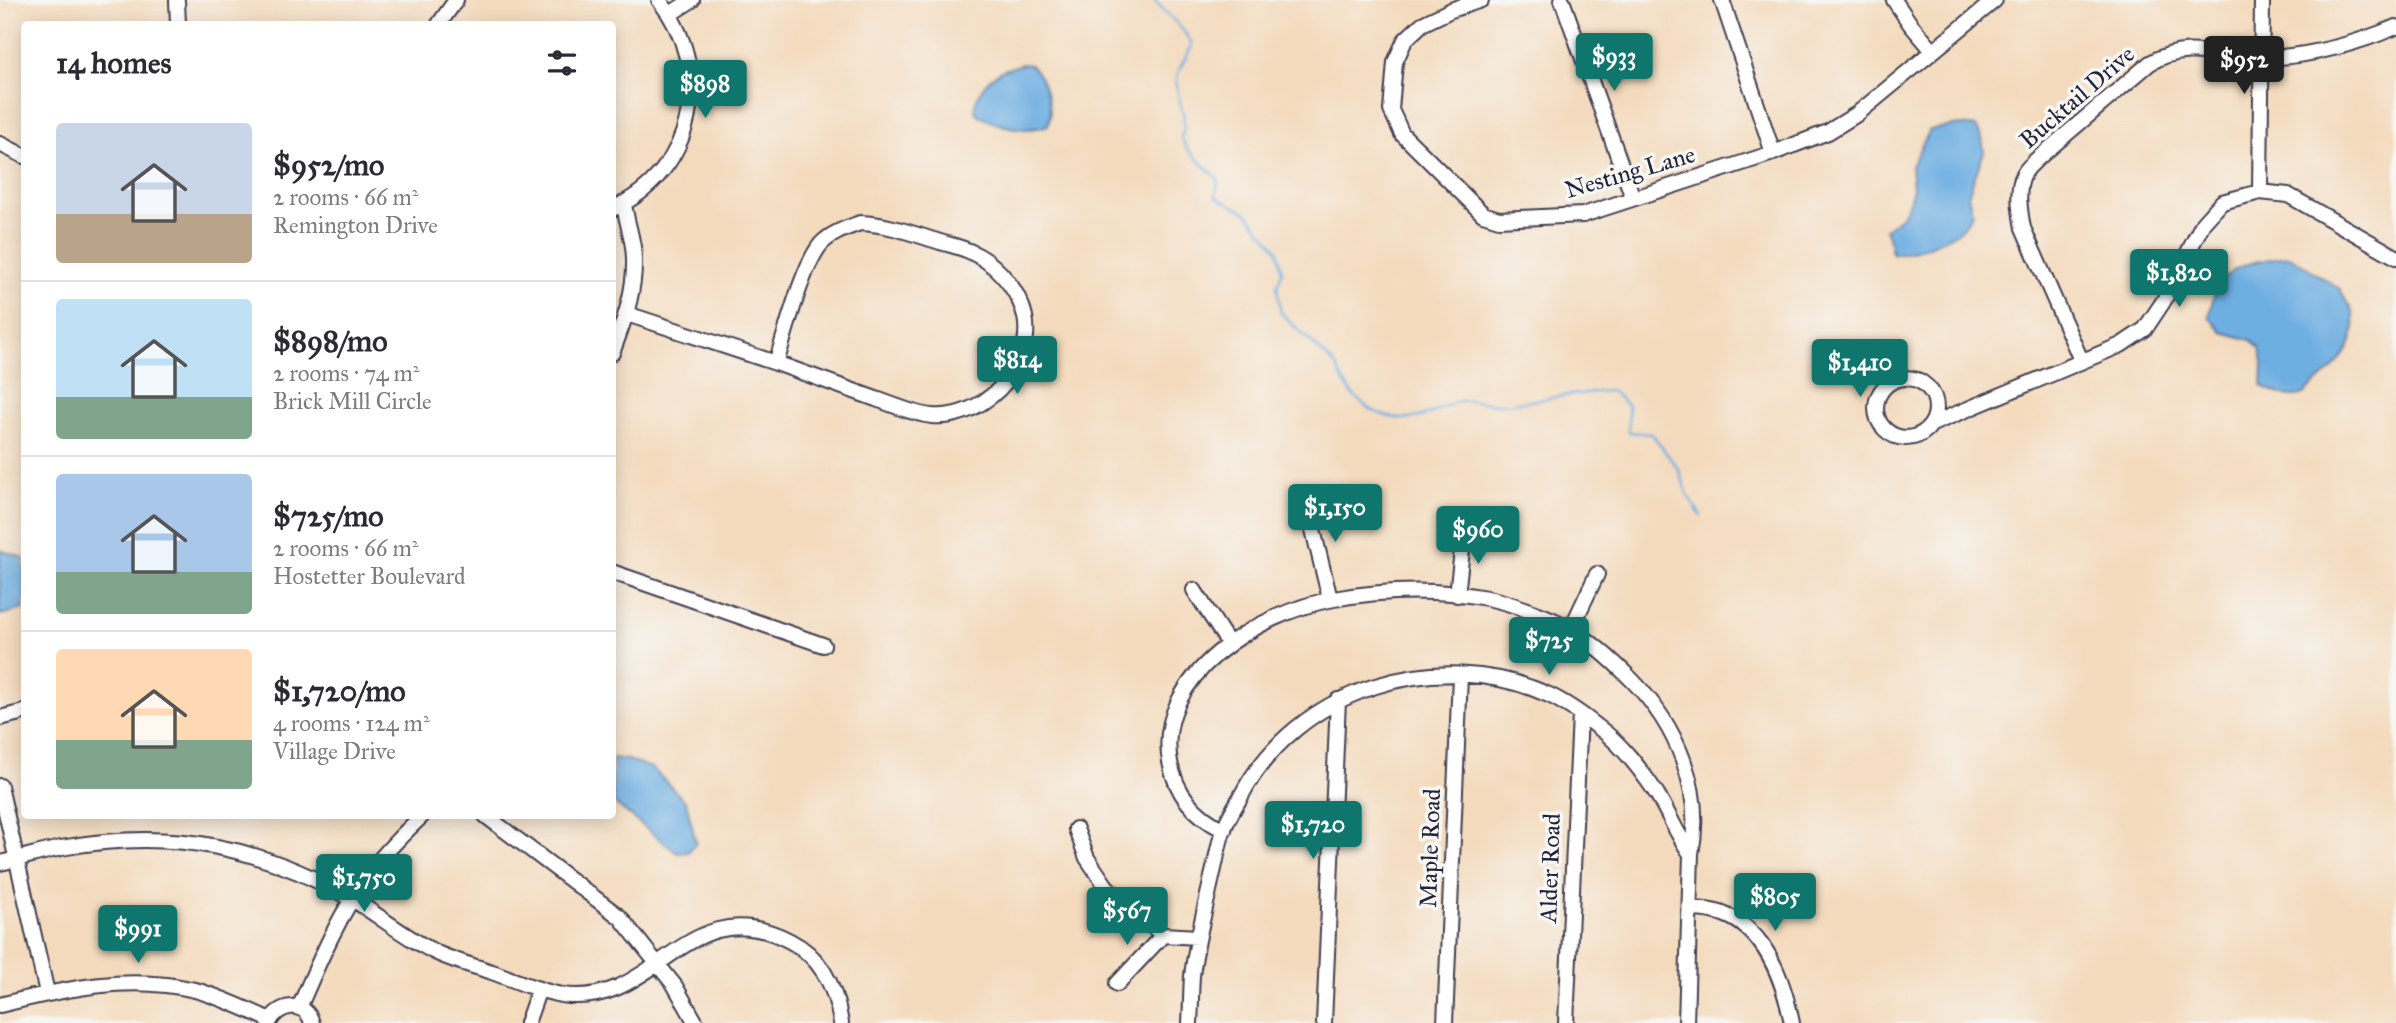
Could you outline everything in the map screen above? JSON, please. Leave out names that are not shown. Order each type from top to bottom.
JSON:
[{"type":"street","points":[[177,0],[178,21]]},
{"type":"street","points":[[441,21],[456,0]]},
{"type":"street","points":[[616,343],[627,314],[634,272],[633,246],[618,207],[643,190],[661,173],[684,131],[690,107],[688,58],[670,13],[659,0]]},
{"type":"street","points":[[670,13],[692,0]]},
{"type":"street","name":"Nesting Lane","points":[[1481,0],[1422,24],[1405,40],[1395,62],[1391,110],[1402,134],[1483,214],[1499,219],[1583,215],[1773,153],[1828,132],[1857,114],[1995,0]]},
{"type":"street","points":[[1562,0],[1633,198]]},
{"type":"street","points":[[1721,0],[1773,153]]},
{"type":"street","points":[[1894,0],[1933,51]]},
{"type":"street","points":[[2260,192],[2262,0]]},
{"type":"street","name":"Bucktail Drive","points":[[2081,360],[2023,228],[2019,208],[2023,174],[2036,160],[2150,63],[2164,55],[2198,50],[2262,58],[2298,56],[2334,49],[2396,27]]},
{"type":"street","points":[[0,144],[21,154]]},
{"type":"street","points":[[1932,424],[1936,415],[1935,398],[1929,389],[1917,380],[1899,379],[1886,385],[1878,396],[1877,418],[1881,425],[1893,435],[1903,438],[1916,437],[1926,432],[1932,424],[2121,345],[2145,329],[2163,302],[2203,223],[2222,202],[2260,192],[2288,195],[2396,257]]},
{"type":"street","points":[[627,314],[932,416],[956,415],[978,407],[994,395],[1016,368],[1024,336],[1021,304],[1010,285],[994,267],[973,253],[882,224],[860,223],[842,229],[822,243],[809,263],[776,363]]},
{"type":"street","points":[[1305,497],[1330,599]]},
{"type":"street","points":[[1457,596],[1464,533]]},
{"type":"street","points":[[616,573],[823,645]]},
{"type":"street","points":[[1571,629],[1597,574]]},
{"type":"street","points":[[1194,590],[1230,644]]},
{"type":"street","points":[[1224,830],[1194,811],[1181,793],[1172,772],[1167,744],[1184,690],[1206,663],[1253,629],[1297,609],[1330,599],[1394,592],[1429,592],[1487,598],[1571,629],[1618,665],[1640,688],[1675,737],[1684,761],[1694,809],[1695,833],[1691,854],[1686,1023]]},
{"type":"street","points":[[1190,1023],[1192,977],[1198,937],[1224,830],[1250,777],[1275,746],[1298,726],[1338,699],[1387,682],[1421,676],[1488,677],[1551,696],[1599,727],[1631,759],[1657,796],[1691,854]]},
{"type":"street","name":"Maple Road","points":[[1445,1023],[1460,676]]},
{"type":"street","points":[[1324,1023],[1338,699]]},
{"type":"street","points":[[0,718],[21,713]]},
{"type":"street","name":"Alder Road","points":[[1566,1023],[1580,714]]},
{"type":"street","points":[[0,786],[47,993]]},
{"type":"street","points":[[299,1008],[323,953],[352,900],[373,868],[419,819]]},
{"type":"street","points":[[490,819],[620,917],[675,986],[696,1023]]},
{"type":"street","points":[[1076,829],[1087,858],[1106,886],[1121,901],[1163,935],[1198,937]]},
{"type":"street","points":[[0,863],[65,847],[104,842],[179,840],[216,846],[272,861],[303,873],[437,953],[539,989],[572,996],[616,990],[706,933],[728,927],[751,927],[774,932],[798,945],[818,964],[831,984],[841,1023]]},
{"type":"street","points":[[1690,908],[1724,914],[1758,939],[1784,989],[1792,1023]]},
{"type":"street","points":[[1117,984],[1163,935]]},
{"type":"street","points":[[0,1005],[47,993],[111,983],[167,985],[205,993],[270,1021],[282,1008],[293,1006],[311,1017],[312,1023]]},
{"type":"street","points":[[527,1023],[539,989]]},
{"type":"water","points":[[1022,64],[1031,65],[1044,85],[1050,110],[1048,125],[1020,129],[992,122],[976,113],[978,95],[990,79]]},
{"type":"water","points":[[1960,125],[1976,127],[1982,138],[1984,152],[1968,195],[1972,213],[1963,227],[1952,235],[1928,246],[1894,254],[1890,250],[1891,244],[1885,229],[1901,217],[1907,207],[1913,189],[1911,166],[1930,130]]},
{"type":"water","points":[[2290,256],[2341,290],[2353,314],[2354,325],[2353,336],[2343,356],[2328,373],[2299,396],[2287,396],[2262,386],[2263,362],[2260,349],[2251,340],[2222,332],[2209,317],[2216,290],[2229,273],[2248,264]]},
{"type":"water","points":[[0,550],[21,557],[21,610],[0,615]]},
{"type":"water","points":[[616,758],[652,768],[686,802],[696,843],[688,852],[677,853],[616,804]]},
{"type":"waterway","points":[[1154,0],[1183,30],[1192,44],[1179,69],[1177,79],[1184,122],[1181,138],[1189,151],[1218,179],[1216,197],[1246,212],[1278,250],[1282,272],[1277,287],[1281,313],[1337,367],[1351,392],[1361,402],[1384,415],[1412,418],[1430,414],[1461,401],[1504,404],[1612,391],[1628,406],[1629,432],[1652,434],[1679,470],[1688,496],[1701,516]]}]
